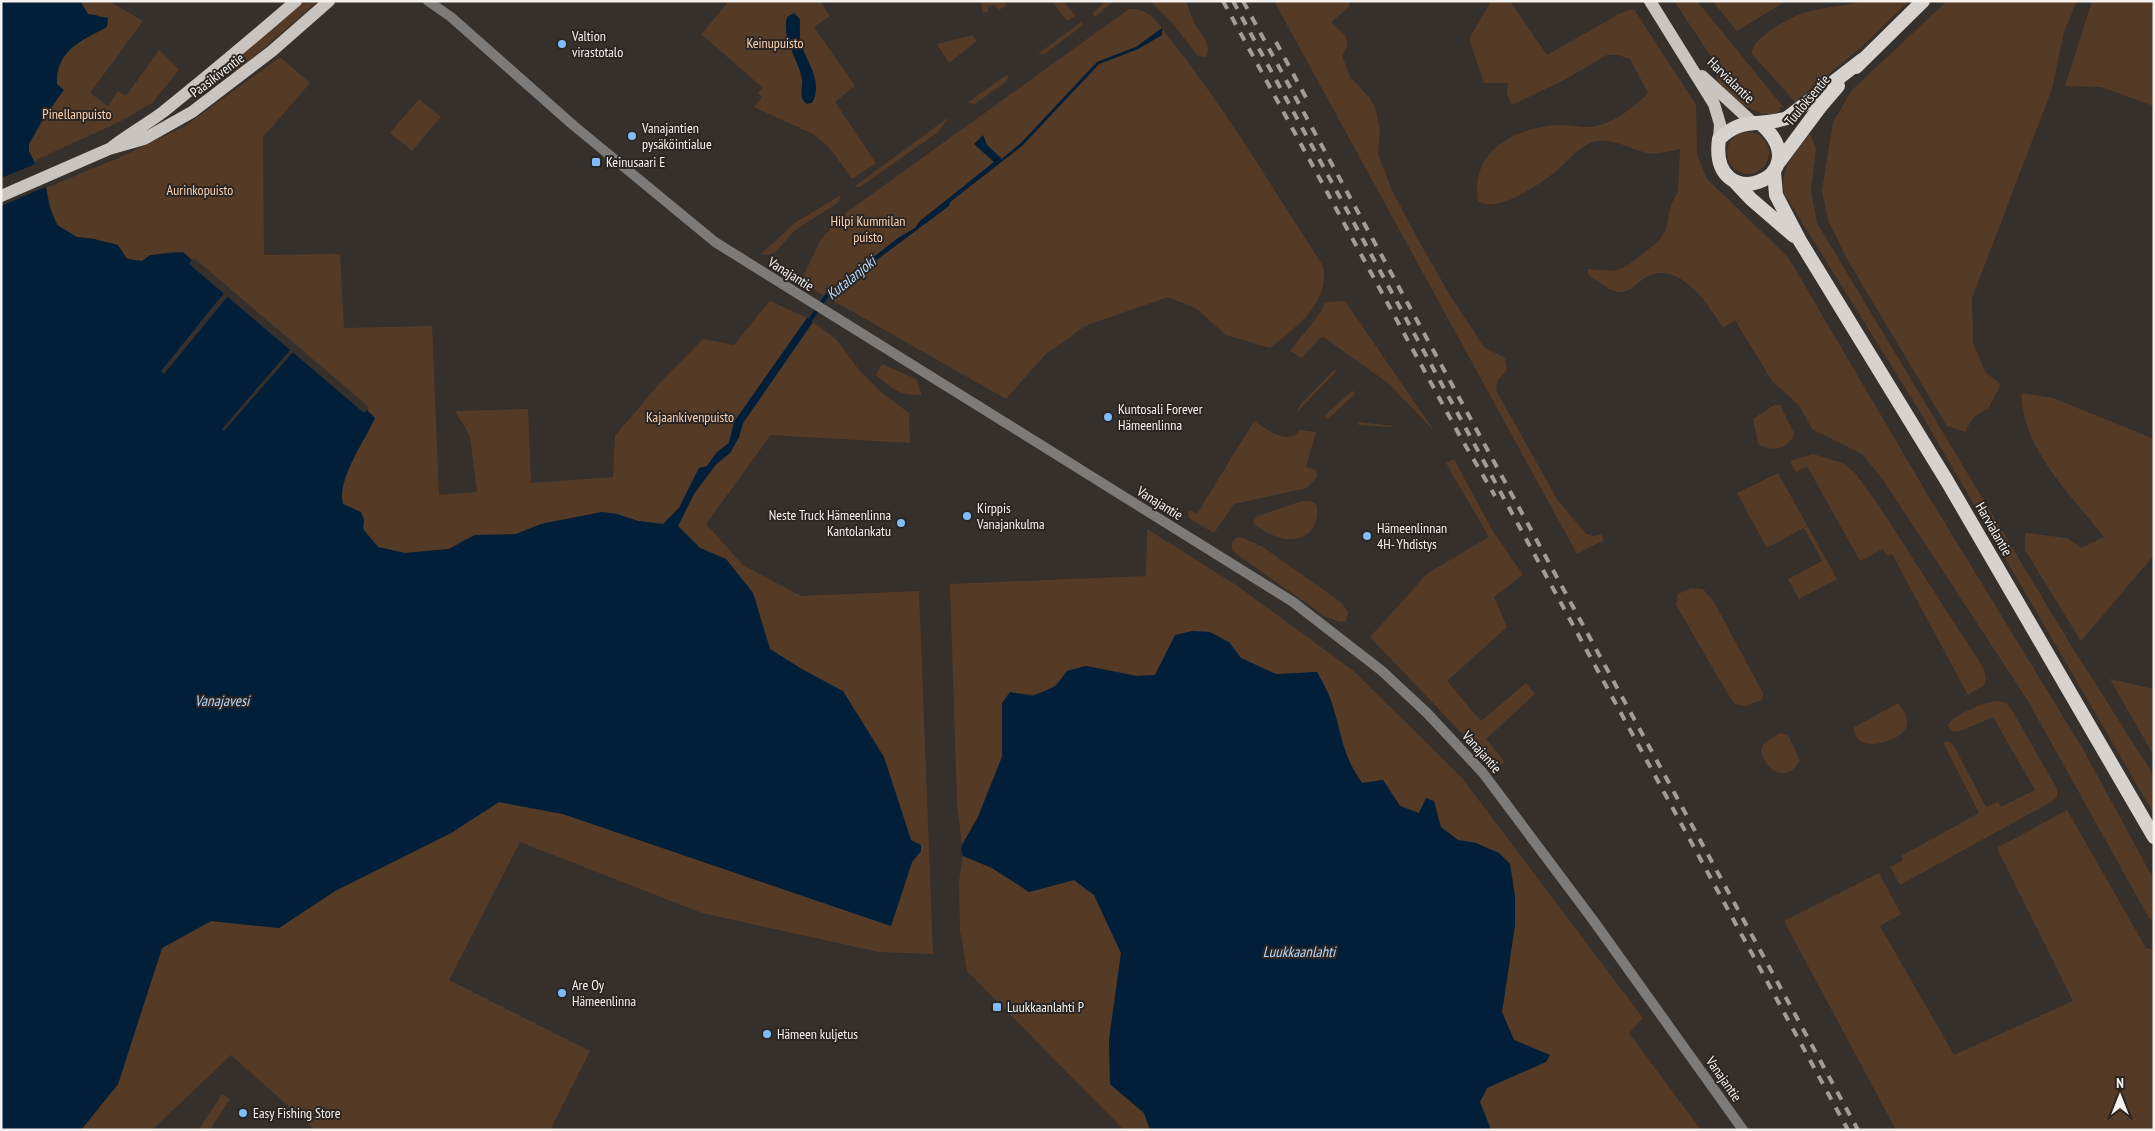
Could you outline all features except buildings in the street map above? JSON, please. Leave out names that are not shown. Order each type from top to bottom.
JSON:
[{"type":"highway","name":"Tuuloksentie","points":[[1776,167],[1820,107],[1862,60],[1924,1]]},
{"type":"highway","name":"Tuuloksentie","points":[[1756,122],[1775,122],[1787,118],[1862,60]]},
{"type":"highway","points":[[1756,122],[1775,138],[1780,152],[1776,167],[1765,180],[1757,184],[1736,183],[1726,175],[1718,163],[1719,139],[1739,124],[1756,122]]},
{"type":"highway","name":"Harvialantie","points":[[1776,167],[1776,195],[1800,241],[1947,481],[2154,837]]},
{"type":"highway","name":"Harvialantie","points":[[1736,183],[1774,220],[1800,241]]},
{"type":"main road","name":"Paasikiventie","points":[[110,149],[207,77],[296,1]]},
{"type":"main road","name":"Paasikiventie","points":[[1,196],[110,149],[144,139],[192,112],[272,51],[329,1]]},
{"type":"main road","name":"Harvialantie","points":[[1650,1],[1714,104],[1719,116],[1719,139]]},
{"type":"main road","name":"Harvialantie","points":[[1688,61],[1718,93],[1756,122]]},
{"type":"street","name":"Vanajantie","points":[[428,1],[451,17]]},
{"type":"street","name":"Vanajantie","points":[[436,1],[451,17],[573,125],[716,242],[1293,602],[1382,671],[1427,713],[1501,794],[1743,1130]]},
{"type":"green space","name":"Pinellanpuisto","points":[[80,1],[109,1],[143,21],[90,93],[108,106],[118,91],[126,96],[159,50],[179,70],[152,103],[119,122],[34,161],[29,151],[29,144],[63,90],[57,84],[60,63],[72,48],[107,27],[98,15],[88,14]]},
{"type":"green space","points":[[304,1],[318,1],[241,68],[233,72],[228,66]]},
{"type":"green space","name":"Keinupuisto","points":[[729,1],[820,1],[830,16],[814,27],[855,86],[835,102],[876,163],[852,179],[829,147],[813,134],[754,107],[762,97],[758,93],[763,88],[701,34]]},
{"type":"green space","points":[[1005,1],[1007,5],[999,10],[995,5],[988,6],[988,12],[983,13],[981,3]]},
{"type":"green space","points":[[1052,1],[1063,1],[1076,16],[1067,21]]},
{"type":"green space","points":[[1105,1],[1114,1],[1095,17],[1092,14]]},
{"type":"green space","points":[[1150,1],[1186,1],[1193,20],[1208,47],[1206,57],[1198,56],[1174,25]]},
{"type":"green space","points":[[1274,1],[1351,1],[1348,8],[1331,22],[1346,37],[1347,47],[1342,56],[1351,78],[1370,98],[1376,110],[1380,131],[1378,154],[1391,188],[1451,297],[1484,347],[1505,358],[1507,370],[1497,381],[1496,390],[1557,499],[1586,534],[1593,536],[1602,534],[1604,540],[1577,554]]},
{"type":"green space","points":[[1491,1],[1510,1],[1547,55],[1621,13],[1634,9],[1696,105],[1697,155],[1707,179],[1788,257],[1926,492],[2084,751],[2154,880],[2154,921],[2149,918],[2028,701],[1884,481],[1862,454],[1812,429],[1799,405],[1772,381],[1735,320],[1723,328],[1705,301],[1688,284],[1668,274],[1658,273],[1643,279],[1627,291],[1620,292],[1603,285],[1588,274],[1588,269],[1614,271],[1627,266],[1659,241],[1666,229],[1671,205],[1678,191],[1680,149],[1660,153],[1647,153],[1610,141],[1595,141],[1578,151],[1555,172],[1525,192],[1504,202],[1494,204],[1485,204],[1478,201],[1477,184],[1481,168],[1488,156],[1498,145],[1511,137],[1542,127],[1564,125],[1590,127],[1600,125],[1626,112],[1648,93],[1630,59],[1618,55],[1607,55],[1566,79],[1512,105],[1507,94],[1508,83],[1484,83],[1469,39]]},
{"type":"green space","points":[[1674,1],[1697,1],[1784,108],[1779,107],[1781,110],[1774,114],[1763,114],[1743,105],[1728,94],[1718,83],[1712,58]]},
{"type":"green space","points":[[1712,1],[1786,1],[1737,31]]},
{"type":"green space","points":[[1867,1],[1909,1],[1859,49],[1795,102],[1752,54],[1753,47],[1759,40],[1793,17],[1815,10]]},
{"type":"green space","points":[[1947,1],[2077,1],[2064,32],[2052,89],[1972,298],[1973,343],[1986,373],[2001,384],[1988,409],[1974,417],[1966,432],[1947,426],[1847,259],[1828,220],[1822,191],[1833,122],[1852,90]]},
{"type":"green space","points":[[2092,1],[2154,1],[2154,106],[2101,87],[2065,86]]},
{"type":"green space","name":"Hilpi Kummilan puisto","points":[[1129,9],[1144,11],[1162,28],[1136,47],[1097,62],[1020,144],[1001,159],[987,146],[995,162],[920,221],[915,228],[898,238],[824,296],[801,281],[821,239],[847,212]]},
{"type":"green space","points":[[1081,22],[1083,25],[1045,54],[1038,54]]},
{"type":"green space","points":[[1163,30],[1226,116],[1323,266],[1324,279],[1322,291],[1309,313],[1270,348],[1226,335],[1197,309],[1168,297],[1085,326],[1045,355],[1006,399],[827,297],[948,206],[950,202],[1022,146],[1099,64],[1138,49],[1162,35]]},
{"type":"green space","points":[[972,35],[977,41],[949,63],[937,44]]},
{"type":"green space","name":"Aurinkopuisto","points":[[280,57],[310,83],[263,137],[264,255],[340,254],[344,328],[432,326],[439,495],[477,492],[470,436],[455,411],[528,409],[531,483],[613,477],[615,436],[658,385],[703,339],[734,345],[770,301],[807,318],[734,422],[729,443],[717,452],[707,466],[699,468],[679,508],[663,524],[638,521],[617,514],[602,512],[541,524],[516,534],[465,539],[449,549],[405,553],[378,547],[363,529],[364,520],[353,508],[343,504],[342,495],[347,472],[375,418],[367,410],[369,407],[194,258],[192,260],[183,252],[172,252],[157,254],[142,261],[135,260],[118,253],[95,239],[80,238],[69,234],[58,224],[54,218],[46,188],[123,156],[185,126]]},
{"type":"green space","points":[[1008,74],[1007,81],[975,104],[967,103]]},
{"type":"green space","points":[[419,99],[441,117],[412,151],[390,133]]},
{"type":"green space","points":[[948,119],[938,132],[860,187],[854,187]]},
{"type":"green space","points":[[1744,132],[1752,132],[1763,138],[1769,153],[1763,168],[1752,174],[1744,174],[1733,168],[1727,157],[1727,149],[1733,138]]},
{"type":"green space","points":[[1810,134],[1816,148],[1811,191],[1817,223],[2069,642],[2154,776],[2154,814],[1919,410],[1785,195],[1783,186],[1789,162]]},
{"type":"green space","points":[[841,195],[839,202],[794,231],[776,252],[768,255],[761,254],[796,222]]},
{"type":"green space","points":[[1345,301],[1435,432],[1388,383],[1322,336],[1302,358],[1290,351],[1321,312],[1325,302]]},
{"type":"green space","points":[[813,322],[837,340],[859,370],[882,393],[909,413],[910,443],[771,435],[706,524],[743,565],[801,596],[919,591],[933,954],[879,952],[702,913],[520,842],[449,980],[590,1051],[550,1130],[315,1130],[231,1055],[152,1130],[81,1130],[118,1084],[162,948],[211,921],[279,928],[335,891],[451,833],[499,802],[563,814],[891,926],[912,862],[920,845],[911,841],[884,757],[800,668],[770,649],[753,593],[726,559],[700,548],[678,526],[694,494],[717,464],[730,453],[739,437],[743,423]]},
{"type":"green space","points":[[882,364],[916,379],[922,395],[901,393],[876,375]]},
{"type":"green space","points":[[1335,369],[1336,372],[1297,412],[1300,405]]},
{"type":"green space","points":[[1352,391],[1355,392],[1354,395],[1328,419],[1324,418],[1326,414]]},
{"type":"green space","points":[[2022,393],[2053,398],[2154,439],[2154,555],[2081,641],[2025,550],[2025,533],[2067,538],[2081,548],[2104,537],[2064,488],[2039,452],[2030,433],[2024,413]]},
{"type":"green space","points":[[1774,405],[1780,405],[1794,433],[1789,442],[1784,446],[1774,449],[1758,443],[1753,419]]},
{"type":"green space","points":[[1254,421],[1283,437],[1295,435],[1300,430],[1316,432],[1306,467],[1316,470],[1317,477],[1307,488],[1234,504],[1214,533],[1189,518],[1188,512],[1190,510],[1197,514]]},
{"type":"green space","points":[[1358,422],[1393,426],[1393,427],[1359,425]]},
{"type":"green space","points":[[1813,454],[1843,463],[1855,473],[1879,506],[1984,669],[1986,680],[1984,685],[1968,695],[1892,554],[1887,556],[1883,549],[1860,561],[1807,466],[1796,472],[1790,461]]},
{"type":"green space","points":[[1454,459],[1491,528],[1523,575],[1494,597],[1507,627],[1447,681],[1481,721],[1526,683],[1535,694],[1486,739],[1505,762],[1495,768],[1370,637],[1428,573],[1489,537],[1446,463]]},
{"type":"green space","points":[[1778,473],[1837,579],[1799,599],[1788,579],[1822,561],[1804,528],[1767,548],[1737,493]]},
{"type":"green space","points":[[1302,501],[1310,501],[1316,504],[1317,518],[1311,530],[1300,538],[1286,539],[1278,537],[1265,532],[1254,524],[1253,521],[1258,516]]},
{"type":"green space","points":[[1147,529],[1236,585],[1355,672],[1462,778],[1643,1018],[1629,1033],[1701,1130],[1491,1130],[1480,1102],[1487,1088],[1549,1055],[1514,1040],[1502,1012],[1515,925],[1515,896],[1510,864],[1498,853],[1476,843],[1458,840],[1419,813],[1400,806],[1383,780],[1362,783],[1350,763],[1330,699],[1317,672],[1277,675],[1241,658],[1229,643],[1175,636],[1155,675],[1137,676],[1086,666],[1067,671],[1053,687],[1041,693],[1020,693],[1002,703],[1002,757],[978,817],[962,845],[957,803],[950,584],[1146,576]]},
{"type":"green space","points":[[1241,537],[1263,547],[1342,603],[1348,612],[1346,621],[1340,622],[1326,617],[1235,553],[1232,550],[1232,543],[1236,538]]},
{"type":"green space","points":[[1691,588],[1703,589],[1714,602],[1763,693],[1762,700],[1746,706],[1735,704],[1731,699],[1676,605],[1678,594]]},
{"type":"green space","points":[[2110,679],[2154,689],[2154,756]]},
{"type":"green space","points":[[1999,701],[2006,703],[2013,712],[2057,789],[2057,797],[1900,885],[1890,867],[1903,860],[1901,856],[1979,813],[1943,742],[1950,742],[1954,746],[1986,807],[1998,802],[2001,807],[2035,790],[1993,717],[1958,732],[1952,731],[1948,726],[1955,718],[1970,709]]},
{"type":"green space","points":[[1898,703],[1907,718],[1907,725],[1903,732],[1892,739],[1878,744],[1865,743],[1859,740],[1853,728]]},
{"type":"green space","points":[[1780,733],[1788,735],[1800,760],[1789,772],[1783,773],[1772,769],[1767,764],[1761,750],[1764,743]]},
{"type":"green space","points":[[2067,810],[2146,948],[2154,950],[2154,1130],[1896,1130],[1784,921],[1879,873],[1901,914],[1880,926],[1954,1055],[2073,1001],[1997,848]]},
{"type":"green space","points":[[963,856],[992,868],[1029,892],[1074,880],[1094,895],[1121,953],[1109,1040],[1110,1084],[1144,1113],[1150,1130],[1124,1130],[967,971],[960,931],[959,881]]},
{"type":"green space","points":[[222,1094],[230,1099],[210,1130],[198,1130]]},
{"type":"water","name":"Vanajavesi","points":[[1,1],[80,1],[88,14],[108,18],[107,27],[80,42],[65,55],[60,63],[57,84],[64,90],[43,118],[29,144],[29,151],[46,188],[50,208],[57,225],[77,237],[118,245],[127,259],[142,261],[150,255],[183,252],[192,260],[189,264],[364,413],[367,410],[375,418],[347,472],[342,495],[343,504],[361,512],[364,520],[363,529],[378,547],[405,553],[449,549],[475,535],[516,534],[541,524],[602,512],[617,514],[638,521],[663,524],[679,508],[699,468],[707,466],[717,452],[729,443],[734,422],[807,318],[813,322],[743,423],[739,437],[730,453],[716,464],[694,494],[678,526],[700,548],[726,559],[753,593],[770,649],[800,668],[843,691],[884,757],[911,840],[921,845],[921,851],[912,862],[891,926],[563,814],[499,802],[451,833],[335,891],[279,928],[211,921],[162,948],[118,1084],[81,1130],[1,1130]]},
{"type":"water","points":[[794,13],[800,19],[802,47],[816,81],[815,96],[812,103],[807,104],[803,99],[800,71],[786,33],[787,17]]},
{"type":"water","points":[[1162,28],[1162,35],[1138,49],[1099,64],[1022,146],[950,202],[949,206],[827,297],[824,296],[898,238],[915,228],[920,221],[994,162],[974,144],[983,135],[987,145],[1002,159],[1020,144],[1097,62],[1136,47]]},
{"type":"water","name":"Luukkaanlahti","points":[[1192,631],[1210,632],[1229,642],[1241,658],[1276,674],[1317,672],[1332,703],[1350,763],[1362,783],[1383,780],[1400,806],[1419,813],[1426,798],[1434,801],[1441,827],[1458,840],[1476,843],[1499,853],[1510,864],[1515,896],[1515,925],[1502,1012],[1514,1040],[1550,1055],[1546,1062],[1487,1088],[1480,1102],[1491,1130],[1150,1130],[1144,1113],[1110,1084],[1109,1040],[1121,953],[1094,895],[1074,880],[1029,892],[992,868],[963,856],[962,845],[978,817],[1002,757],[1002,703],[1010,692],[1033,696],[1056,686],[1067,671],[1086,666],[1137,676],[1155,675],[1175,635]]},
{"type":"pier","points":[[38,163],[48,186],[1,206],[1,178]]},
{"type":"pier","points":[[224,293],[228,296],[164,374],[161,371]]},
{"type":"pier","points":[[290,350],[293,352],[224,431],[222,429]]},
{"type":"waterway","name":"Kutalanjoki","points":[[808,323],[828,294]]},
{"type":"railway","points":[[1223,1],[1461,438],[1495,496]]},
{"type":"railway","points":[[1233,1],[1848,1130]]},
{"type":"railway","points":[[1243,1],[1858,1130]]},
{"type":"railway","points":[[1276,42],[1310,105]]},
{"type":"place","name":"Valtion virastotalo","points":[[562,44]]},
{"type":"place","name":"Vanajantien pysäköintialue","points":[[632,136]]},
{"type":"place","name":"Keinusaari E","points":[[596,162]]},
{"type":"place","name":"Kuntosali Forever Hämeenlinna","points":[[1108,417]]},
{"type":"place","name":"Kirppis Vanajankulma","points":[[967,516]]},
{"type":"place","name":"Neste Truck Hämeenlinna Kantolankatu","points":[[901,523]]},
{"type":"place","name":"Hämeenlinnan 4H- Yhdistys","points":[[1367,536]]},
{"type":"place","name":"Are Oy Hämeenlinna","points":[[562,993]]},
{"type":"place","name":"Luukkaanlahti P","points":[[997,1007]]},
{"type":"place","name":"Hämeen kuljetus","points":[[767,1034]]},
{"type":"place","name":"Easy Fishing Store","points":[[243,1113]]},
{"type":"park label","name":"Kajaankivenpuisto","points":[[690,417]]}]
